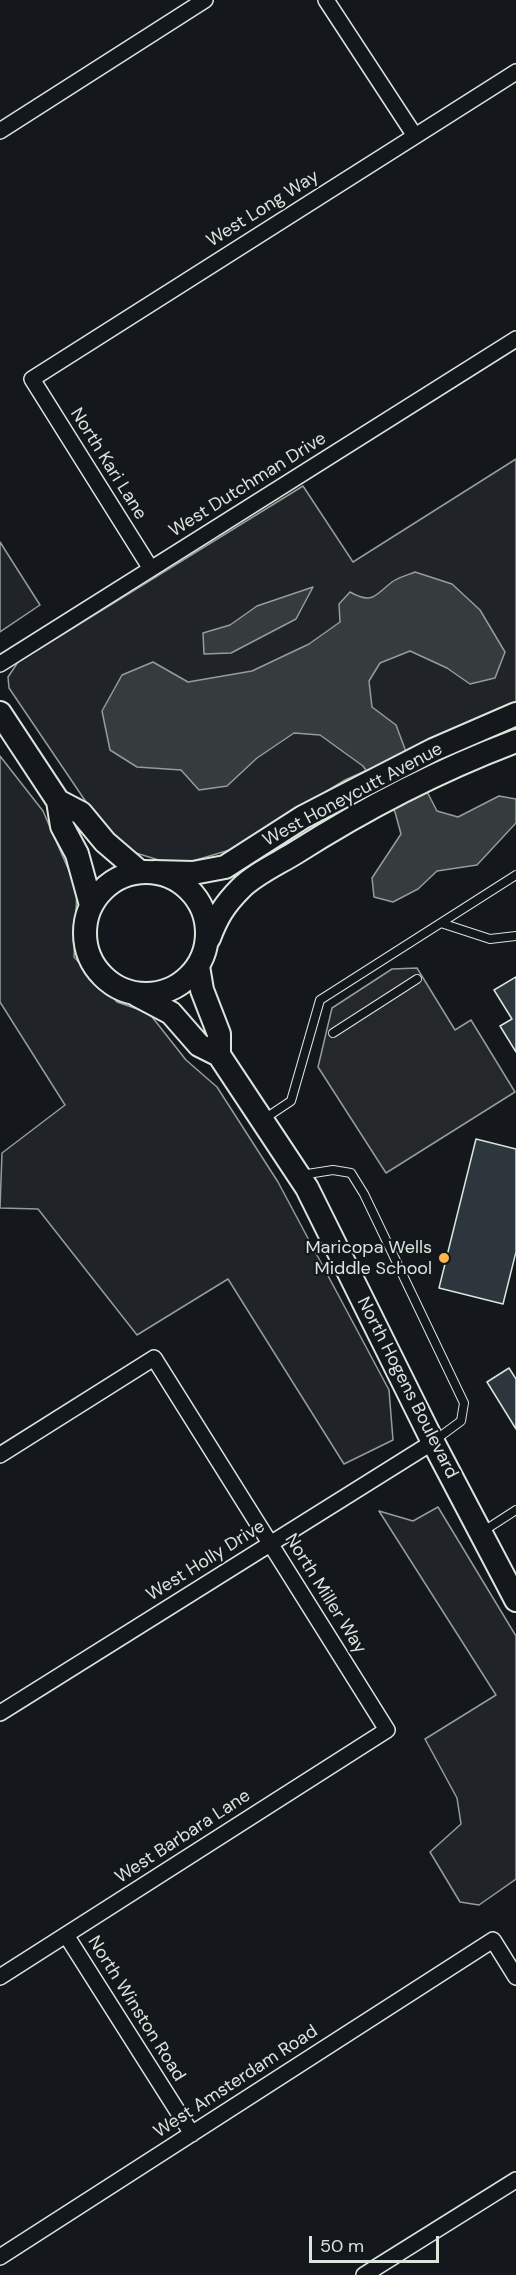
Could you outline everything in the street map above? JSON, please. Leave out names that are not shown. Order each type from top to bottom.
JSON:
[{"type":"street","points":[[0,131],[206,0]]},
{"type":"street","points":[[326,0],[415,136]]},
{"type":"street","name":"West Long Way","points":[[32,379],[516,72]]},
{"type":"street","name":"West Dutchman Drive","points":[[0,664],[516,339]]},
{"type":"street","name":"North Kari Lane","points":[[32,379],[151,569]]},
{"type":"street","points":[[0,713],[58,801],[62,826],[77,854],[91,905]]},
{"type":"street","name":"West Honeycutt Avenue","points":[[147,872],[193,873],[225,867],[303,817],[433,750],[516,714]]},
{"type":"street","name":"West Honeycutt Avenue","points":[[207,942],[219,912],[242,887],[370,809],[443,772],[516,741]]},
{"type":"street","points":[[58,801],[81,813],[105,842],[125,861],[147,872],[173,878],[189,889],[201,904],[207,923],[207,942],[198,966],[186,980],[172,989],[155,994],[137,994],[118,989],[102,978],[91,962],[85,943],[85,924],[91,905],[103,889],[120,877],[147,872]]},
{"type":"street","name":"North Hogens Boulevard","points":[[198,966],[202,990],[219,1034],[219,1055]]},
{"type":"street","name":"North Hogens Boulevard","points":[[137,994],[171,1013],[199,1045],[219,1055],[307,1188],[433,1442],[516,1600]]},
{"type":"street","name":"North Miller Way","points":[[0,1455],[154,1358],[387,1730]]},
{"type":"street","name":"West Holly Drive","points":[[0,1713],[433,1442]]},
{"type":"street","name":"West Barbara Lane","points":[[0,1977],[387,1730]]},
{"type":"street","name":"North Winston Road","points":[[66,1935],[192,2134]]},
{"type":"street","name":"West Amsterdam Road","points":[[0,2257],[493,1940],[516,1977]]},
{"type":"street","points":[[364,2275],[516,2180]]},
{"type":"lane","points":[[263,1120],[291,1101],[320,1000],[516,876]]},
{"type":"lane","points":[[441,923],[490,939],[516,936]]},
{"type":"lane","points":[[333,1033],[417,980]]},
{"type":"lane","points":[[298,1175],[333,1170],[351,1173],[364,1194],[464,1403],[461,1421],[433,1442]]},
{"type":"lane","points":[[481,1533],[516,1510]]},
{"type":"shaded area","points":[[516,459],[516,704],[345,780],[233,849],[186,863],[165,862],[136,853],[105,830],[9,688],[8,677],[18,662],[303,486],[353,562]]},
{"type":"shaded area","points":[[0,542],[40,605],[0,632]]},
{"type":"shaded area","points":[[415,572],[452,584],[480,610],[505,652],[495,678],[470,684],[447,668],[410,651],[380,663],[369,681],[372,707],[396,725],[405,749],[437,811],[458,817],[499,796],[516,799],[516,823],[477,865],[437,871],[418,889],[393,902],[374,897],[372,878],[401,834],[395,812],[363,766],[320,735],[294,733],[257,758],[227,786],[199,790],[181,770],[137,767],[110,750],[102,711],[122,675],[153,662],[188,682],[252,671],[309,644],[340,622],[339,604],[350,592],[364,598],[373,597],[395,580]]},
{"type":"shaded area","points":[[313,587],[296,619],[231,653],[204,654],[203,633],[230,625],[257,606]]},
{"type":"shaded area","points":[[0,756],[43,811],[77,889],[74,957],[117,1002],[149,1013],[186,1060],[217,1087],[278,1182],[389,1390],[393,1440],[344,1464],[228,1279],[137,1335],[38,1209],[0,1208],[2,1153],[65,1105],[0,1002]]},
{"type":"shaded area","points":[[417,968],[455,1030],[471,1020],[515,1092],[386,1173],[318,1067],[332,1008],[392,969]]},
{"type":"shaded area","points":[[438,1507],[516,1636],[516,1879],[479,1905],[460,1902],[430,1852],[461,1824],[457,1798],[425,1739],[496,1695],[379,1511],[413,1521]]},
{"type":"building","points":[[516,977],[516,1052],[500,1026],[512,1019],[494,990]]},
{"type":"building","points":[[476,1139],[516,1149],[516,1252],[503,1304],[439,1288]]},
{"type":"building","points":[[509,1368],[516,1379],[516,1429],[487,1382]]},
{"type":"place","name":"Maricopa Wells Middle School","points":[[444,1258]]}]
